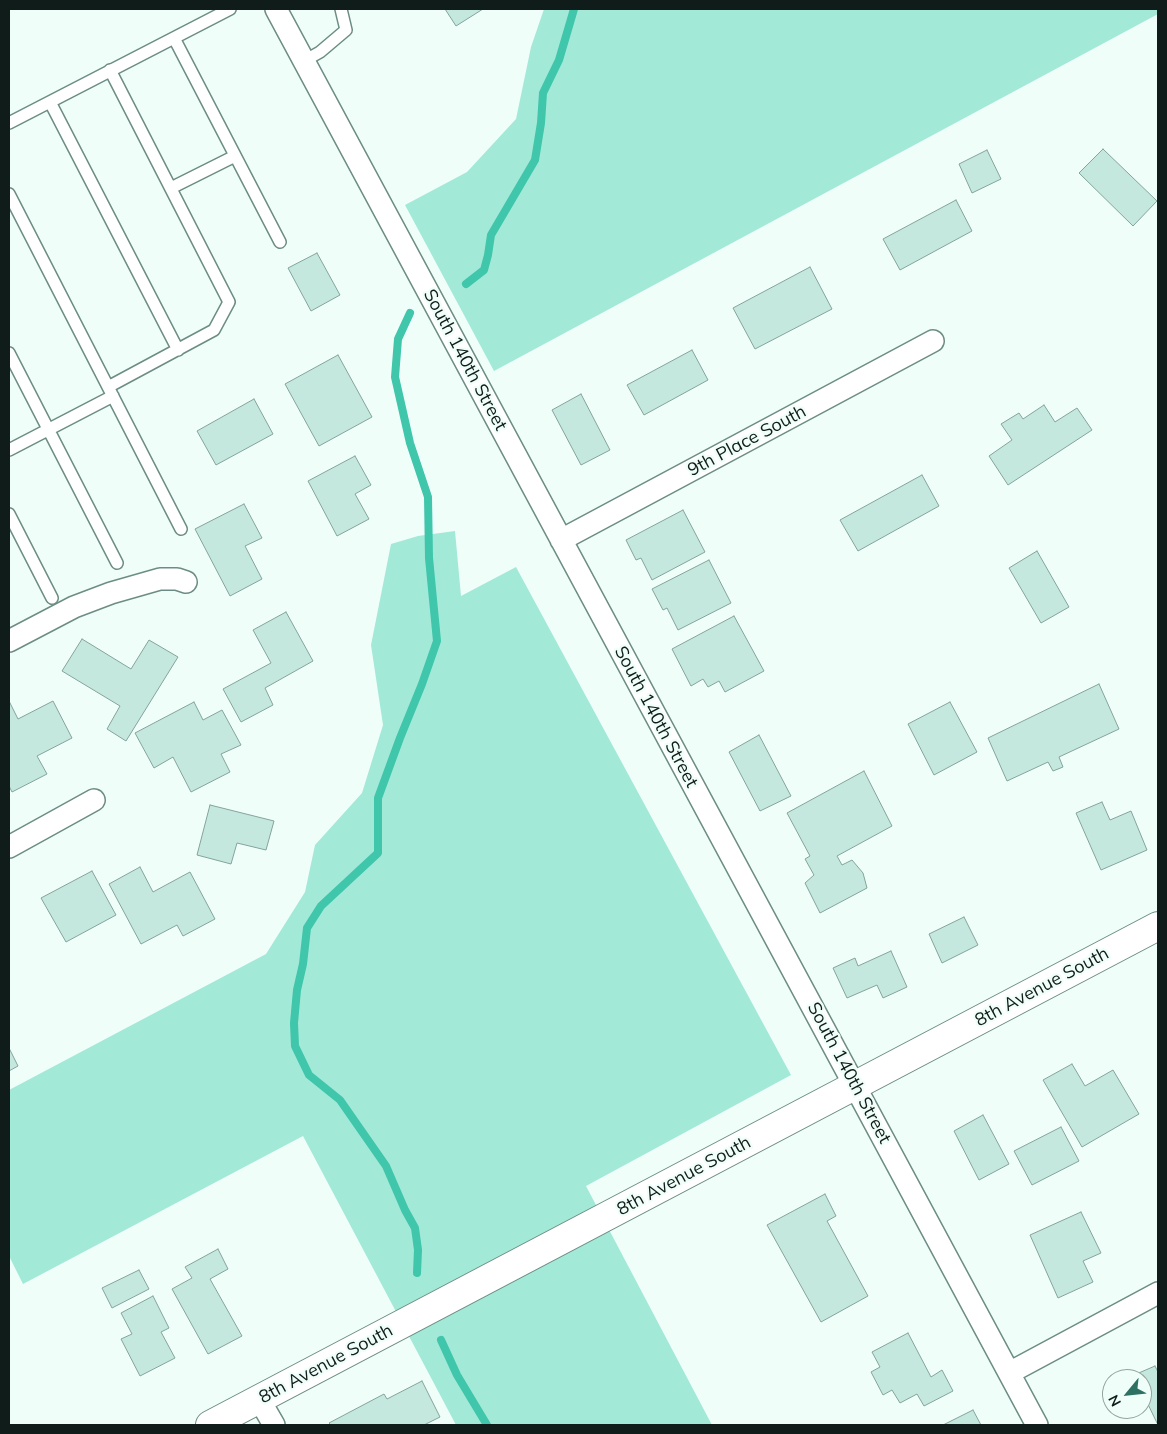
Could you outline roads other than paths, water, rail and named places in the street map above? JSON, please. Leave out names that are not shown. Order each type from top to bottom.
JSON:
[{"type":"street","name":"South 140th Street","points":[[276,9],[1037,1425]]},
{"type":"street","name":"9th Place South","points":[[561,540],[933,341]]},
{"type":"street","points":[[9,641],[74,607],[111,593],[160,579],[177,579],[186,582]]},
{"type":"street","points":[[9,846],[94,800]]},
{"type":"street","name":"8th Avenue South","points":[[210,1425],[1158,926]]},
{"type":"street","points":[[1009,1373],[1158,1293]]},
{"type":"street","points":[[259,1399],[274,1425]]},
{"type":"lane","points":[[9,123],[230,9]]},
{"type":"lane","points":[[304,61],[320,52],[346,30],[340,9]]},
{"type":"lane","points":[[174,38],[280,242]]},
{"type":"lane","points":[[9,450],[48,430],[214,330],[230,302],[110,70]]},
{"type":"lane","points":[[50,102],[178,350]]},
{"type":"lane","points":[[171,188],[235,156]]},
{"type":"lane","points":[[9,194],[181,529]]},
{"type":"lane","points":[[9,353],[117,563]]},
{"type":"lane","points":[[9,514],[52,598]]},
{"type":"waterway","points":[[466,284],[484,270],[491,235],[535,160],[541,123],[543,93],[559,60],[574,9]]},
{"type":"waterway","points":[[410,313],[398,339],[395,377],[410,443],[428,497],[429,558],[437,641],[378,798],[378,853],[321,906],[307,928],[303,964],[297,990],[294,1023],[295,1046],[309,1075],[340,1100],[386,1166],[415,1228],[418,1250],[417,1273]]},
{"type":"waterway","points":[[441,1340],[457,1375],[487,1425]]}]
